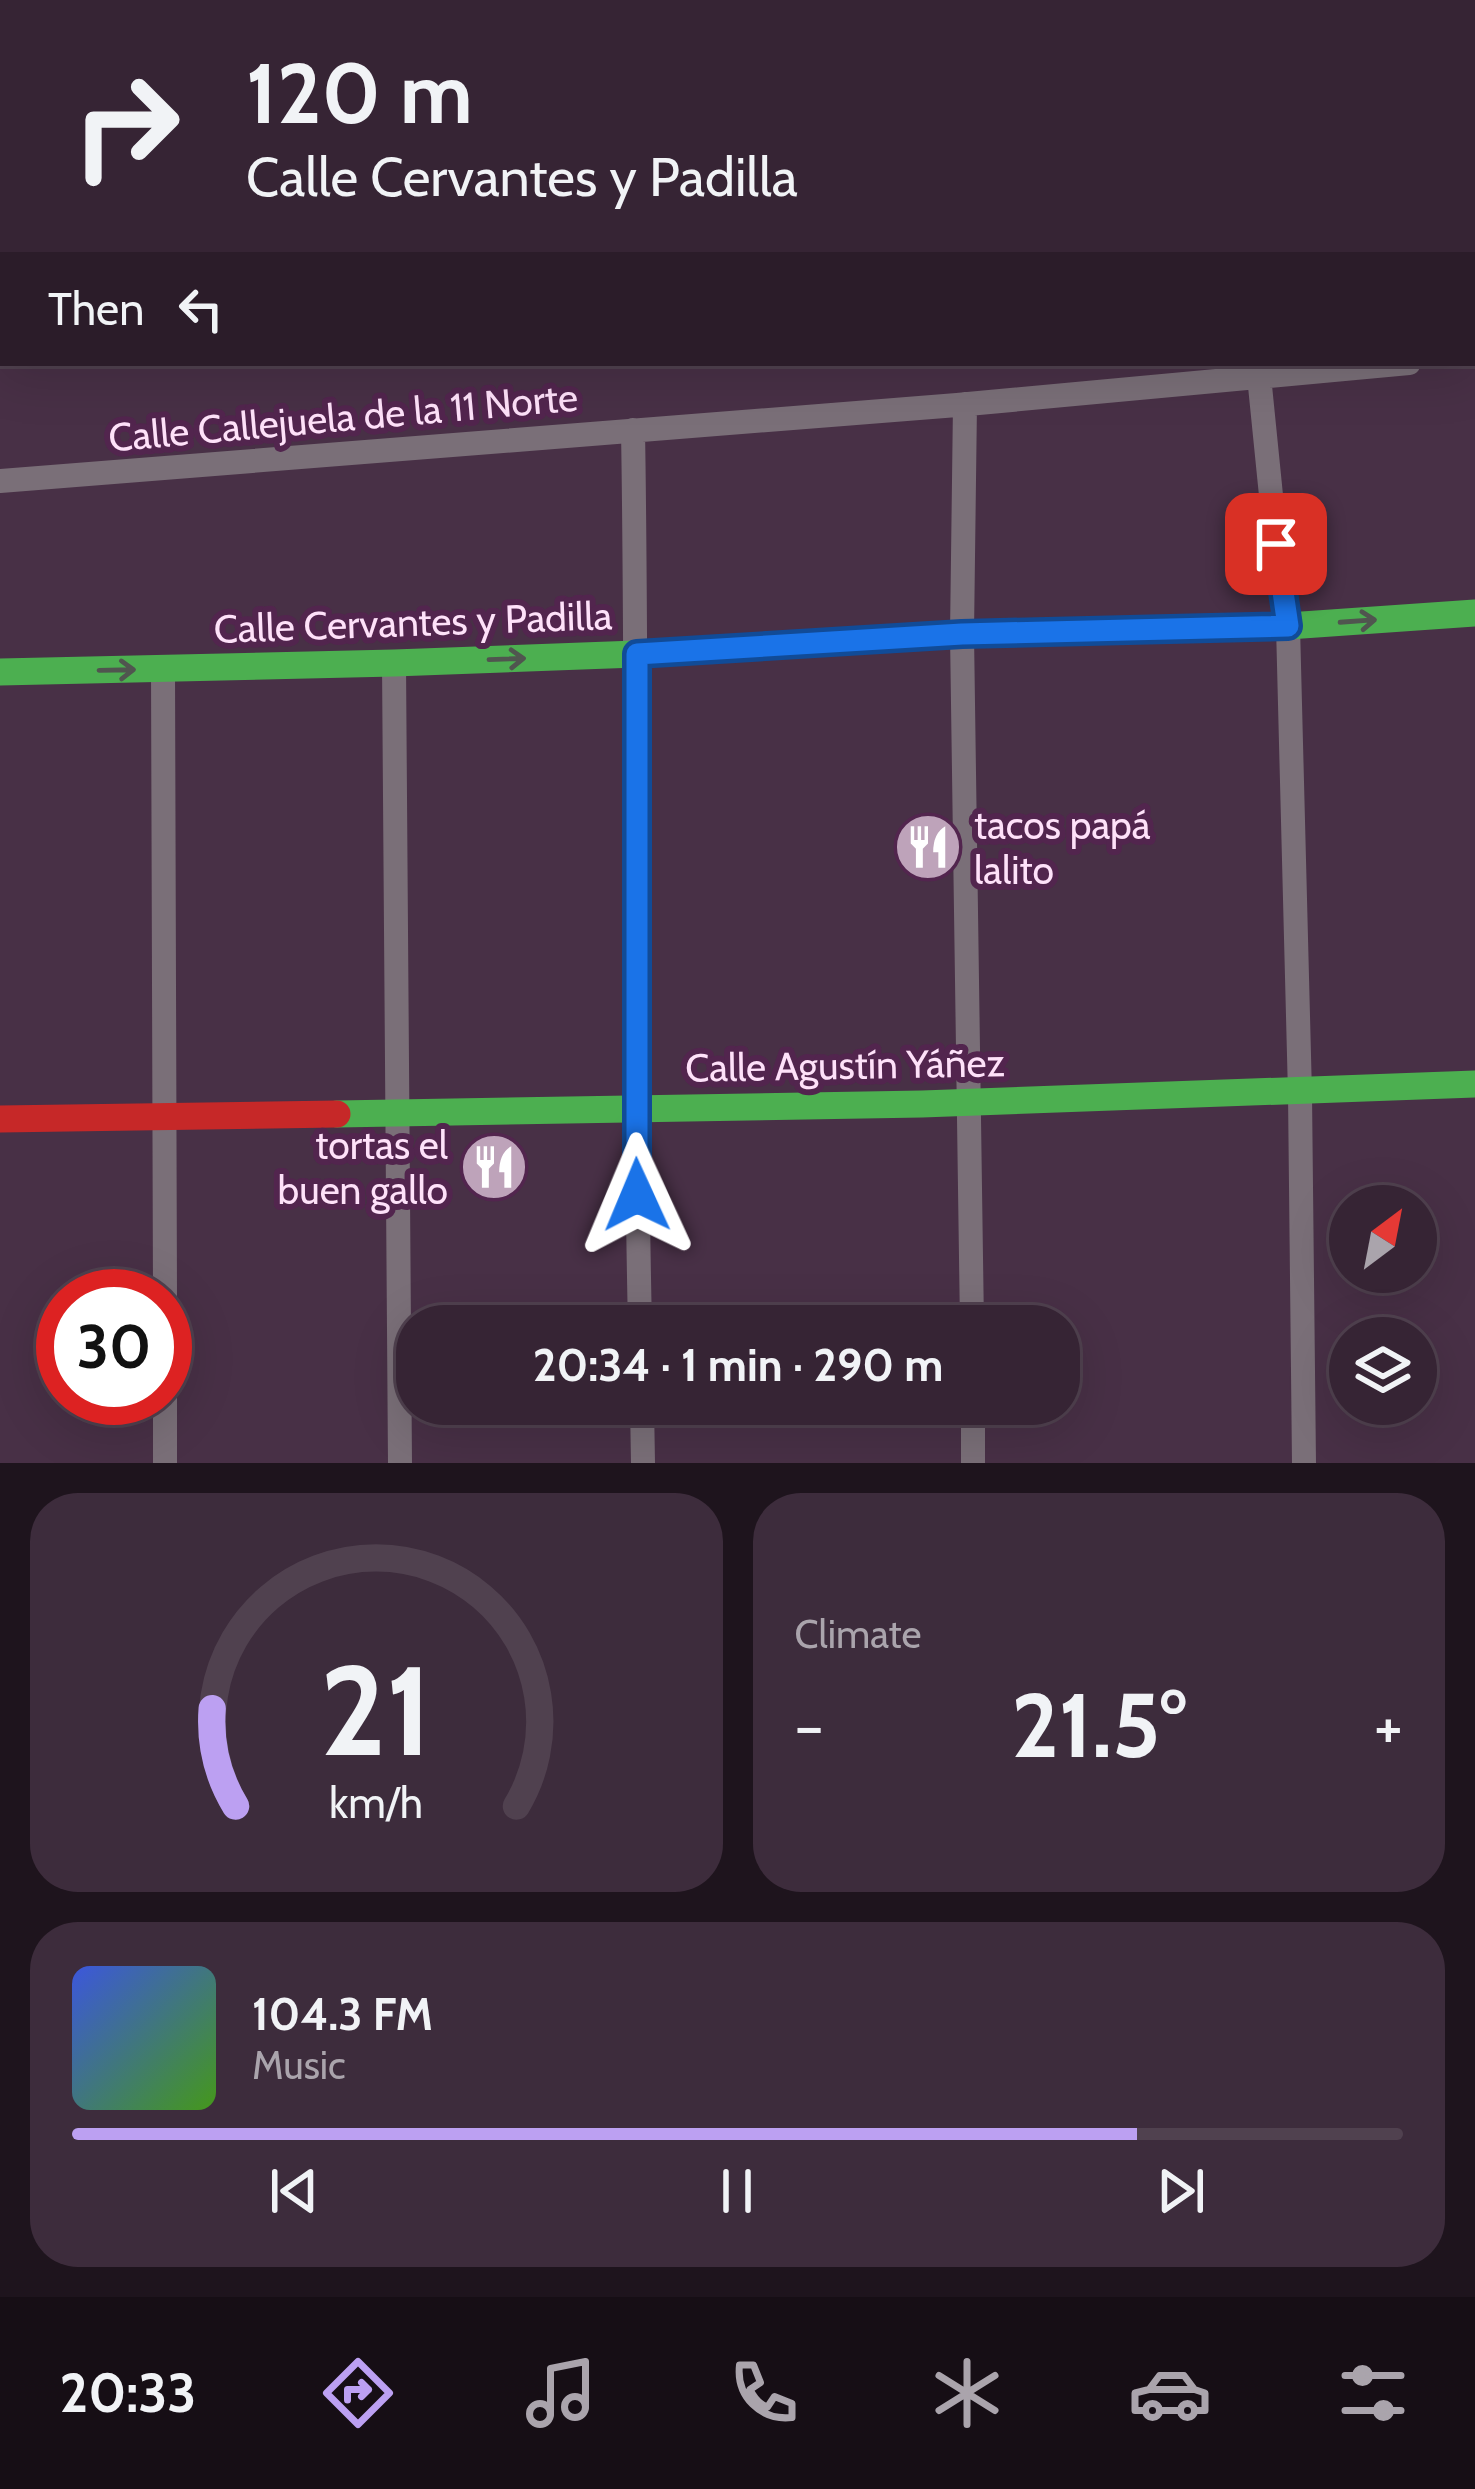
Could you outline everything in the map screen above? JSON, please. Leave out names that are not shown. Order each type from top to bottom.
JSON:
[{"type":"street","name":"Calle Callejuela de la 11 Norte","points":[[0,481],[965,404],[1374,366]]},
{"type":"street","points":[[1259,376],[1288,626],[1304,1463]]},
{"type":"street","points":[[965,404],[962,634],[972,1305]]},
{"type":"street","points":[[633,430],[637,654],[634,1108],[639,1305]]},
{"type":"street","name":"Calle Cervantes y Padilla","points":[[0,672],[394,664],[962,634],[1288,626],[1475,613]]},
{"type":"street","points":[[394,664],[400,1463]]},
{"type":"street","points":[[163,669],[164,1269]]},
{"type":"street","name":"Calle Agustín Yáñez","points":[[0,1119],[969,1102],[1300,1094],[1475,1084]]},
{"type":"street","points":[[165,1425],[165,1463]]},
{"type":"street","points":[[642,1425],[643,1463]]},
{"type":"street","points":[[973,1425],[973,1463]]},
{"type":"traffic: fast","points":[[0,672],[636,654],[962,634],[1288,626],[1475,613]]},
{"type":"traffic: fast","points":[[337,1114],[922,1104],[1475,1084]]},
{"type":"traffic: jam","points":[[0,1119],[337,1114]]},
{"type":"place","name":"tacos papá lalito","points":[[928,847]]},
{"type":"place","name":"tortas el buen gallo","points":[[494,1167]]},
{"type":"route","points":[[637,1195],[637,654],[962,634],[1288,626],[1276,544]]}]
